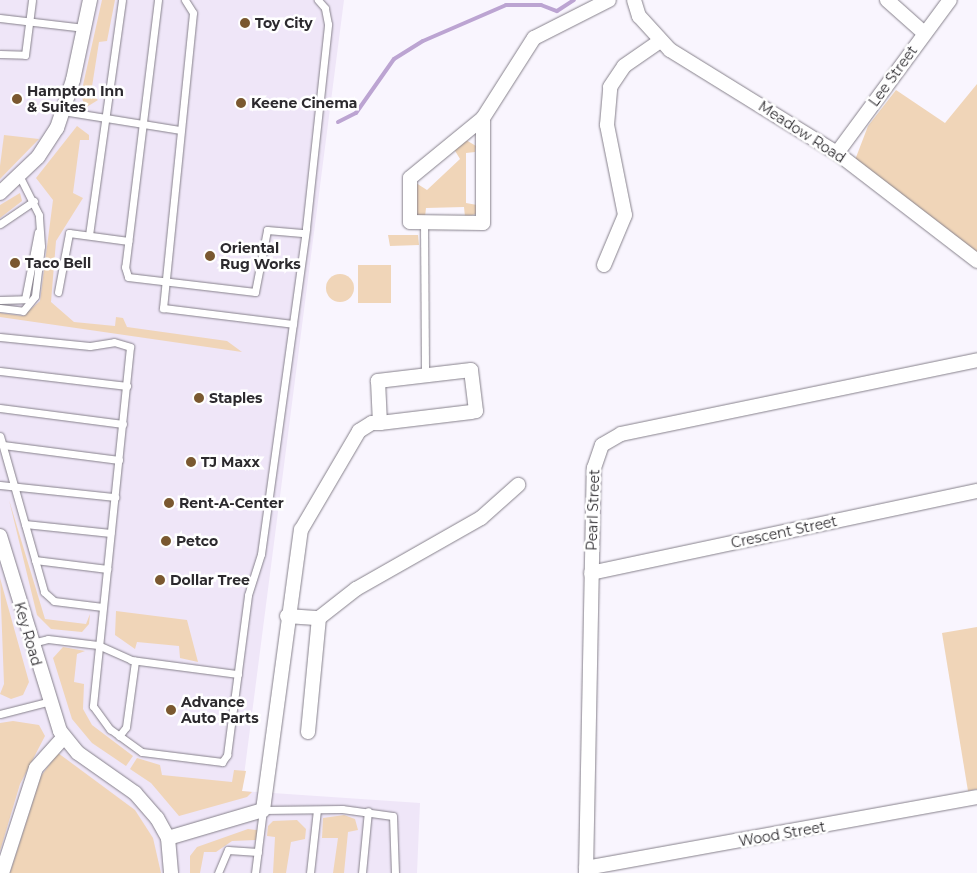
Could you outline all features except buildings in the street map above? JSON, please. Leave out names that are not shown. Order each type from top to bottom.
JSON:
[{"type":"street","points":[[0,194],[20,177],[49,142],[63,111],[90,0]]},
{"type":"street","points":[[483,118],[483,223],[424,224],[407,218],[410,178],[483,118],[534,38],[609,0]]},
{"type":"street","name":"Meadow Road","points":[[634,0],[639,16],[660,41],[837,153],[977,261]]},
{"type":"street","points":[[886,0],[924,32]]},
{"type":"street","name":"Lee Street","points":[[837,153],[924,32],[950,0]]},
{"type":"street","points":[[604,265],[625,215],[607,125],[610,87],[624,66],[660,41]]},
{"type":"street","name":"Pearl Street","points":[[586,870],[590,573],[595,461],[611,438],[977,361]]},
{"type":"street","points":[[168,838],[262,810],[287,616],[301,530],[359,431],[380,423],[476,411],[471,370],[378,381],[380,423]]},
{"type":"street","points":[[287,616],[320,618],[356,590],[481,518],[518,485]]},
{"type":"street","name":"Crescent Street","points":[[590,573],[977,491]]},
{"type":"street","name":"Key Road","points":[[0,536],[3,559],[48,702],[62,734]]},
{"type":"street","points":[[308,732],[320,618]]},
{"type":"street","points":[[2,873],[36,768],[62,734],[146,804],[168,838],[171,873]]},
{"type":"street","name":"Wood Street","points":[[586,870],[977,797]]},
{"type":"lane","points":[[0,54],[25,55],[32,0]]},
{"type":"lane","points":[[89,235],[122,0]]},
{"type":"lane","points":[[158,0],[128,241],[128,277],[255,292],[267,230],[305,233]]},
{"type":"lane","points":[[185,0],[193,13],[164,282],[165,309],[293,324]]},
{"type":"lane","points":[[0,336],[90,346],[110,342],[129,344],[127,386],[93,706],[119,736],[153,756],[222,762],[227,755],[248,595],[261,554],[305,233],[328,24],[325,8],[318,0]]},
{"type":"lane","points":[[0,18],[84,28]]},
{"type":"lane","points":[[63,111],[105,121],[180,130]]},
{"type":"lane","points":[[0,308],[23,311],[33,303],[41,246],[34,201],[20,177]]},
{"type":"lane","points":[[0,224],[34,201]]},
{"type":"lane","points":[[424,224],[425,374]]},
{"type":"lane","points":[[0,300],[25,299],[38,232]]},
{"type":"lane","points":[[58,292],[66,234],[89,235],[128,241]]},
{"type":"lane","points":[[0,371],[127,386]]},
{"type":"lane","points":[[0,408],[123,424]]},
{"type":"lane","points":[[0,436],[35,560],[50,599],[103,607]]},
{"type":"lane","points":[[3,445],[119,460]]},
{"type":"lane","points":[[0,485],[115,497]]},
{"type":"lane","points":[[25,524],[111,533]]},
{"type":"lane","points":[[35,560],[107,569]]},
{"type":"lane","points":[[31,643],[48,638],[98,645],[135,660],[238,674]]},
{"type":"lane","points":[[119,736],[126,727],[135,660]]},
{"type":"lane","points":[[0,714],[48,702]]},
{"type":"lane","points":[[255,873],[262,810],[318,810],[368,811],[389,814],[395,820],[395,873]]},
{"type":"lane","points":[[310,872],[318,810]]},
{"type":"lane","points":[[362,871],[368,811]]},
{"type":"lane","points":[[218,873],[228,850],[258,852]]},
{"type":"shaded area","points":[[0,0],[344,0],[242,791],[420,803],[417,873],[0,873]]},
{"type":"shaded area","points":[[102,0],[115,0],[107,41],[99,42],[91,93],[98,100],[85,108],[81,94]]},
{"type":"shaded area","points":[[977,84],[977,254],[855,160],[868,126],[896,90],[945,123]]},
{"type":"shaded area","points":[[77,126],[89,135],[89,140],[80,140],[73,193],[83,198],[56,241],[51,302],[74,322],[115,326],[116,317],[123,318],[127,327],[227,341],[242,352],[0,317],[0,313],[23,316],[40,301],[53,200],[36,178]]},
{"type":"shaded area","points":[[4,135],[39,139],[0,179],[0,166]]},
{"type":"shaded area","points":[[466,140],[476,146],[475,152],[466,153],[466,203],[477,205],[476,214],[465,217],[464,207],[426,208],[425,217],[416,216],[416,183],[427,190],[460,159],[454,149]]},
{"type":"shaded area","points":[[20,193],[22,201],[0,218],[0,205]]},
{"type":"shaded area","points":[[388,235],[418,235],[419,245],[390,246]]},
{"type":"shaded area","points":[[358,265],[391,265],[391,303],[358,303]]},
{"type":"shaded area","points":[[340,274],[350,278],[354,288],[350,298],[340,302],[330,298],[326,288],[330,278]]},
{"type":"shaded area","points":[[9,500],[45,619],[86,624],[90,614],[89,624],[82,632],[51,629],[37,615]]},
{"type":"shaded area","points":[[0,578],[29,682],[23,695],[11,699],[0,694],[4,684]]},
{"type":"shaded area","points":[[116,611],[187,620],[198,662],[180,658],[179,646],[137,642],[135,649],[115,635]]},
{"type":"shaded area","points":[[977,627],[977,789],[968,791],[942,633]]},
{"type":"shaded area","points":[[63,647],[85,651],[77,654],[74,682],[84,684],[83,709],[92,725],[133,756],[126,766],[92,743],[72,719],[53,658]]},
{"type":"shaded area","points":[[13,721],[39,725],[45,736],[20,784],[0,851],[0,723]]},
{"type":"shaded area","points":[[58,753],[135,810],[153,838],[161,873],[10,873],[41,776]]},
{"type":"shaded area","points":[[137,758],[160,765],[162,775],[232,782],[234,770],[246,771],[242,791],[252,792],[247,797],[179,816],[151,783],[130,769]]},
{"type":"shaded area","points":[[344,815],[355,819],[358,830],[348,832],[344,873],[333,873],[338,838],[322,838],[323,818]]},
{"type":"shaded area","points":[[297,820],[306,829],[305,839],[291,842],[286,873],[273,873],[275,837],[267,836],[268,826],[273,821]]},
{"type":"shaded area","points":[[248,829],[257,830],[257,840],[232,841],[216,852],[204,852],[200,873],[190,873],[190,856],[197,847]]},
{"type":"waterway","points":[[338,122],[356,113],[394,59],[423,41],[506,5],[541,5],[557,11],[574,0]]},
{"type":"place","name":"Toy City","points":[[245,23]]},
{"type":"place","name":"Hampton Inn & Suites","points":[[17,99]]},
{"type":"place","name":"Keene Cinema","points":[[241,103]]},
{"type":"place","name":"Oriental Rug Works","points":[[210,256]]},
{"type":"place","name":"Taco Bell","points":[[15,263]]},
{"type":"place","name":"Staples","points":[[199,398]]},
{"type":"place","name":"TJ Maxx","points":[[191,462]]},
{"type":"place","name":"Rent-A-Center","points":[[169,503]]},
{"type":"place","name":"Petco","points":[[166,541]]},
{"type":"place","name":"Dollar Tree","points":[[160,580]]},
{"type":"place","name":"Advance Auto Parts","points":[[171,710]]}]
